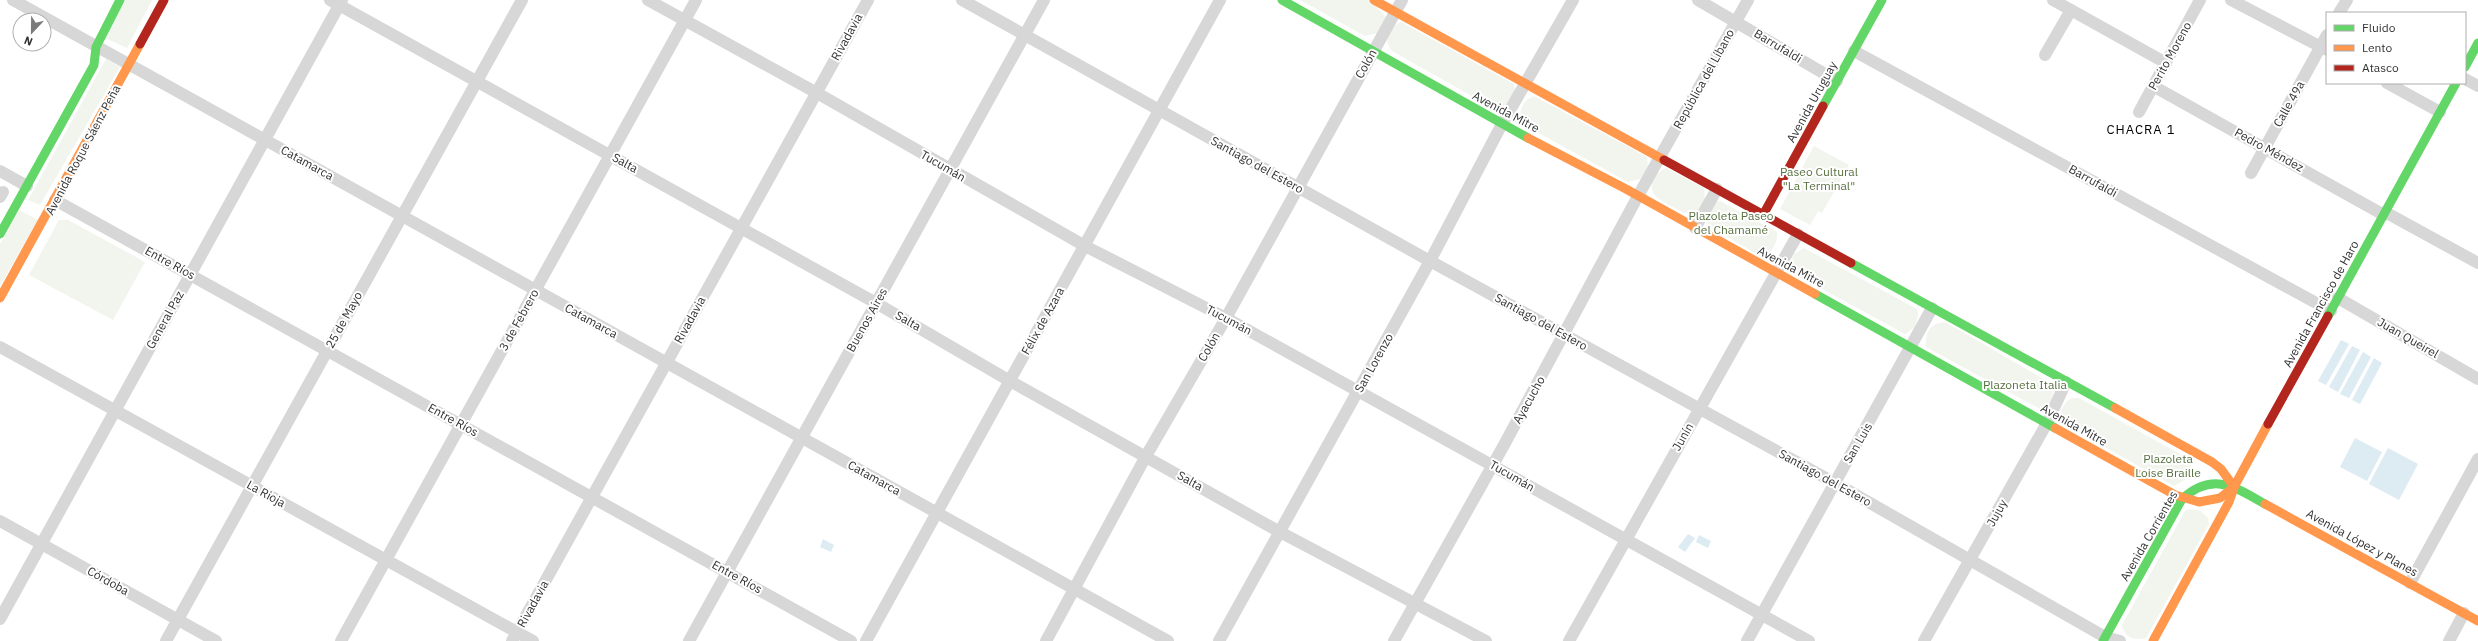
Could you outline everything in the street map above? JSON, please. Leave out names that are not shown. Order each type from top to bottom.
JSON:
[{"type":"main road","points":[[0,234],[94,65],[96,47],[120,0]]},
{"type":"main road","name":"Avenida Roque Sáenz Peña","points":[[0,298],[164,0]]},
{"type":"main road","name":"Avenida Mitre","points":[[1282,0],[1502,124],[1638,196],[1776,272],[2182,499]]},
{"type":"main road","points":[[1374,0],[2212,462],[2225,473],[2234,487],[2229,502],[2153,641]]},
{"type":"main road","name":"Avenida Uruguay","points":[[1763,215],[1882,0]]},
{"type":"main road","points":[[2466,65],[2478,43]]},
{"type":"main road","name":"Avenida Francisco de Haro","points":[[2182,499],[2198,503],[2216,501],[2234,487],[2455,84]]},
{"type":"main road","name":"Avenida Corrientes","points":[[2104,639],[2182,499],[2190,491],[2206,484],[2223,483],[2234,487]]},
{"type":"main road","name":"Avenida López y Planes","points":[[2234,487],[2478,621]]},
{"type":"street","name":"Catamarca","points":[[13,0],[1168,641]]},
{"type":"street","name":"25 de Mayo","points":[[166,641],[522,0]]},
{"type":"street","name":"Tucumán","points":[[648,0],[817,93],[950,171],[1085,246],[1226,318],[1493,465],[1624,540],[1809,641]]},
{"type":"street","name":"3 de Febrero","points":[[342,641],[696,0]]},
{"type":"street","name":"Rivadavia","points":[[515,637],[868,0]]},
{"type":"street","name":"Santiago del Estero","points":[[962,0],[1430,262],[1835,483],[2104,639],[2120,641]]},
{"type":"street","name":"Buenos Aires","points":[[689,641],[1044,0]]},
{"type":"street","name":"Félix de Azara","points":[[866,641],[1160,112],[1220,0]]},
{"type":"street","name":"Colón","points":[[1046,641],[1146,456],[1226,318],[1297,187],[1402,0]]},
{"type":"street","name":"San Lorenzo","points":[[1219,641],[1430,262],[1502,124],[1527,84],[1573,0]]},
{"type":"street","name":"Barrufaldi","points":[[1698,0],[1837,81]]},
{"type":"street","name":"República del Líbano","points":[[1660,158],[1748,0]]},
{"type":"street","points":[[2054,0],[2166,63]]},
{"type":"street","name":"Perito Moreno","points":[[2139,112],[2200,0]]},
{"type":"street","points":[[2231,0],[2324,49]]},
{"type":"street","points":[[2340,12],[2347,0]]},
{"type":"street","name":"Salta","points":[[337,2],[477,82],[876,303],[1010,381],[1280,532],[1416,602],[1486,641]]},
{"type":"street","name":"General Paz","points":[[0,619],[265,140],[337,2]]},
{"type":"street","points":[[2045,56],[2071,10]]},
{"type":"street","name":"Calle 49a","points":[[2251,173],[2324,49]]},
{"type":"street","name":"Barrufaldi","points":[[1854,51],[2331,311]]},
{"type":"street","points":[[2466,80],[2478,86]]},
{"type":"street","points":[[2389,84],[2440,112]]},
{"type":"street","name":"Pedro Méndez","points":[[2153,86],[2478,263]]},
{"type":"street","name":"Ayacucho","points":[[1394,641],[1493,465],[1660,158]]},
{"type":"street","points":[[0,171],[27,186]]},
{"type":"street","points":[[1695,228],[1717,189]]},
{"type":"street","name":"Entre Ríos","points":[[55,200],[851,641]]},
{"type":"street","name":"Junín","points":[[1569,641],[1624,540],[1700,409],[1798,234]]},
{"type":"street","name":"Juan Queirel","points":[[2338,298],[2478,377]]},
{"type":"street","name":"San Luis","points":[[1747,641],[1912,348],[1932,308]]},
{"type":"street","name":"La Rioja","points":[[0,347],[386,560],[515,637],[533,641]]},
{"type":"street","name":"Jujuy","points":[[1924,641],[2047,423],[2066,382]]},
{"type":"street","points":[[2410,583],[2478,459]]},
{"type":"street","name":"Córdoba","points":[[0,521],[216,641]]},
{"type":"street","points":[[2449,641],[2464,613]]},
{"type":"green space","points":[[125,0],[152,0],[127,48],[105,38]]},
{"type":"green space","points":[[1300,0],[1370,0],[1386,17],[1385,23],[1378,33],[1365,36]]},
{"type":"green space","points":[[1401,22],[1514,84],[1515,90],[1508,106],[1495,109],[1392,51],[1389,47],[1387,39],[1388,35],[1393,28]]},
{"type":"green space","points":[[106,59],[120,67],[40,205],[28,200]]},
{"type":"green space","points":[[1534,96],[1647,157],[1648,169],[1640,179],[1628,182],[1524,125],[1521,116],[1523,104]]},
{"type":"green space","name":"Paseo Cultural \"La Terminal\"","points":[[1814,146],[1849,165],[1822,213],[1818,211],[1810,225],[1780,209]]},
{"type":"green space","name":"Plazoleta Paseo del Chamamé","points":[[1666,168],[1704,188],[1705,200],[1698,210],[1685,213],[1664,202],[1654,194],[1652,190],[1653,181],[1658,173]]},
{"type":"green space","name":"Plazoleta Paseo del Chamamé","points":[[1720,201],[1777,232],[1775,243],[1769,253],[1762,257],[1707,225],[1706,219],[1714,203]]},
{"type":"green space","points":[[19,210],[38,220],[0,286],[0,244]]},
{"type":"green space","points":[[59,220],[68,220],[145,262],[113,320],[29,275]]},
{"type":"green space","points":[[1804,248],[1917,309],[1918,315],[1915,327],[1905,334],[1791,272],[1790,266],[1794,254]]},
{"type":"green space","name":"Plazoneta Italia","points":[[1945,322],[2052,384],[2054,390],[2050,402],[2040,409],[1926,347],[1927,333],[1936,324]]},
{"type":"green space","name":"Plazoleta Loise Braille","points":[[2072,398],[2079,398],[2187,458],[2191,466],[2186,479],[2174,486],[2061,422],[2062,408],[2066,402]]},
{"type":"green space","points":[[2190,509],[2201,511],[2208,518],[2209,524],[2146,638],[2131,638],[2125,633],[2122,625],[2185,511]]},
{"type":"shaded area","points":[[2341,340],[2349,344],[2326,385],[2318,381]]},
{"type":"shaded area","points":[[2352,346],[2360,350],[2338,392],[2329,387]]},
{"type":"shaded area","points":[[2363,352],[2371,357],[2349,398],[2340,394]]},
{"type":"shaded area","points":[[2374,358],[2382,363],[2360,404],[2352,400]]},
{"type":"shaded area","points":[[2355,438],[2382,452],[2367,481],[2340,467]]},
{"type":"shaded area","points":[[2388,448],[2418,464],[2399,500],[2369,484]]},
{"type":"shaded area","points":[[1688,534],[1695,538],[1685,552],[1678,547]]},
{"type":"shaded area","points":[[1699,535],[1711,541],[1708,548],[1696,542]]},
{"type":"shaded area","points":[[823,539],[834,545],[831,552],[820,547]]},
{"type":"traffic: fast","points":[[0,234],[94,65],[96,47],[120,0]]},
{"type":"traffic: fast","points":[[1282,0],[1528,138]]},
{"type":"traffic: fast","points":[[1823,106],[1882,0]]},
{"type":"traffic: fast","points":[[2466,65],[2478,43]]},
{"type":"traffic: fast","points":[[2328,316],[2455,84]]},
{"type":"traffic: fast","points":[[1851,263],[2115,408]]},
{"type":"traffic: fast","points":[[1815,294],[2055,428]]},
{"type":"traffic: fast","points":[[2103,641],[2182,499],[2193,490],[2214,484],[2234,488],[2265,504]]},
{"type":"traffic: slow","points":[[1374,0],[1664,160]]},
{"type":"traffic: slow","points":[[0,298],[140,44]]},
{"type":"traffic: slow","points":[[1528,138],[1626,189],[1815,294]]},
{"type":"traffic: slow","points":[[2115,408],[2212,462],[2221,469],[2234,487]]},
{"type":"traffic: slow","points":[[2055,428],[2175,495],[2199,502],[2220,498],[2234,487],[2268,424]]},
{"type":"traffic: slow","points":[[2153,641],[2229,502],[2234,488]]},
{"type":"traffic: slow","points":[[2265,504],[2478,621]]},
{"type":"traffic: jam","points":[[140,44],[164,0]]},
{"type":"traffic: jam","points":[[1763,215],[1823,106]]},
{"type":"traffic: jam","points":[[1664,160],[1851,263]]},
{"type":"traffic: jam","points":[[2268,424],[2328,316]]},
{"type":"district","name":"CHACRA 1","points":[[2141,129]]}]
